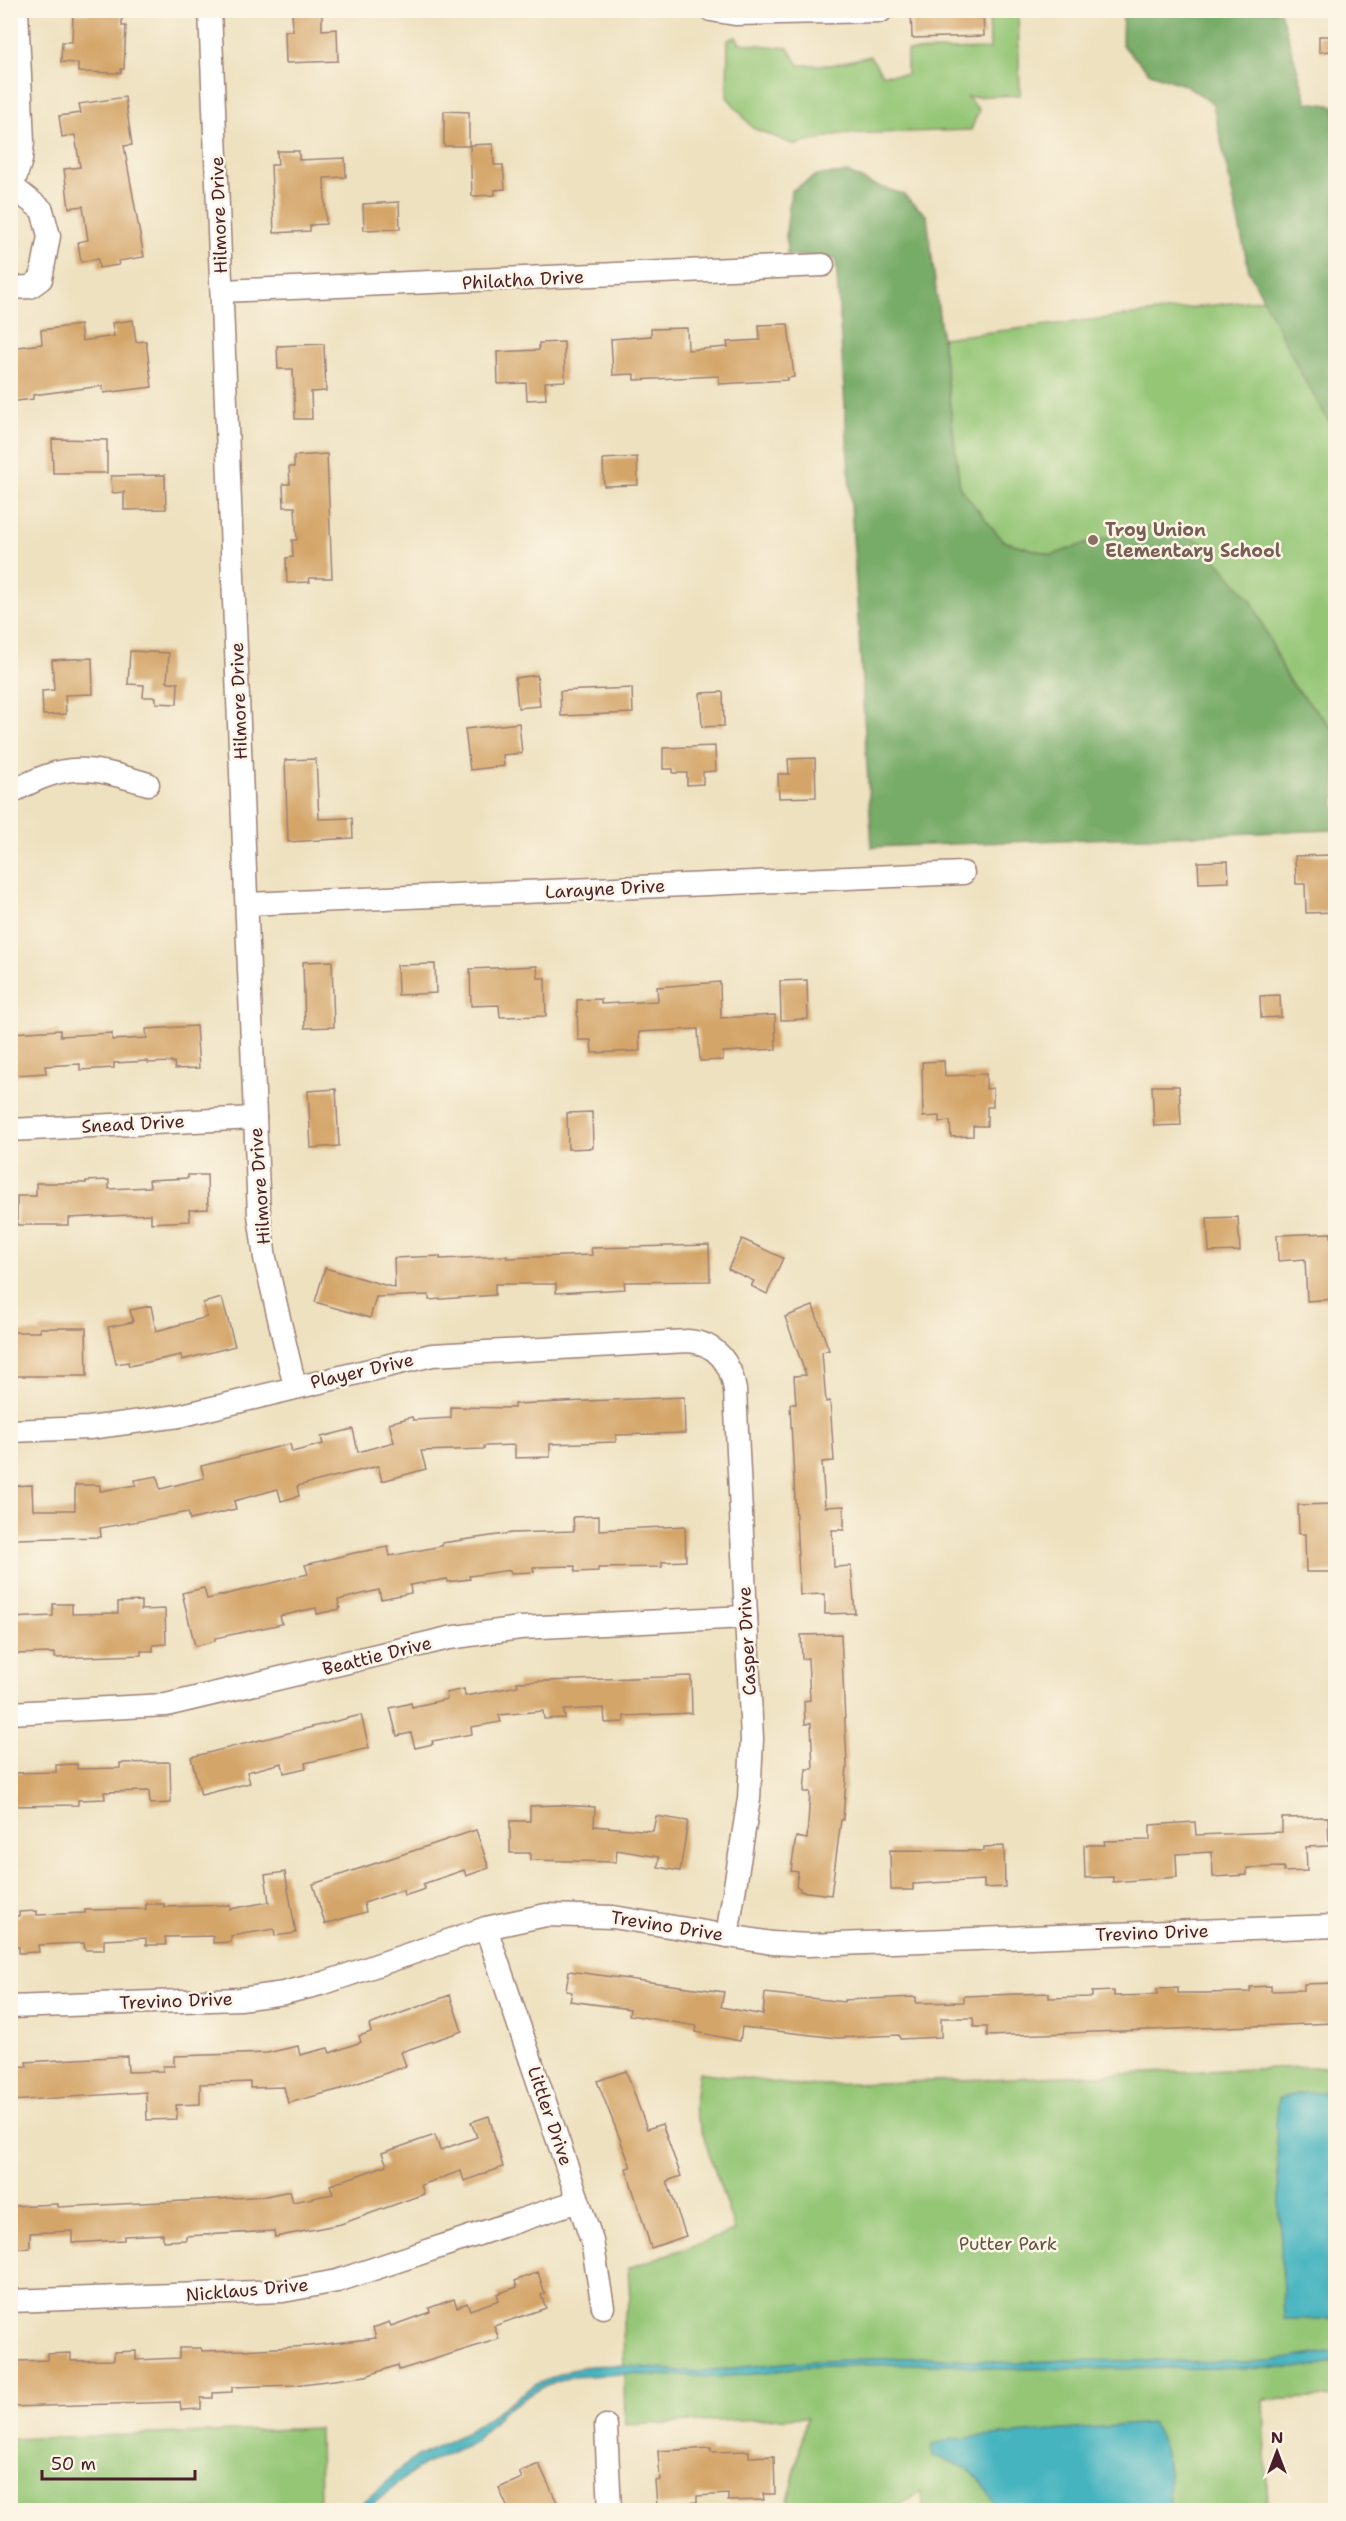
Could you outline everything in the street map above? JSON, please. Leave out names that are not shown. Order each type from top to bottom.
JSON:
[{"type":"street","points":[[10,288],[30,287],[41,279],[49,236],[42,210],[12,191],[21,160],[24,123],[17,10]]},
{"type":"street","name":"Hilmore Drive","points":[[210,10],[259,1215],[265,1258],[295,1387]]},
{"type":"street","points":[[711,10],[735,14],[881,10]]},
{"type":"street","name":"Philatha Drive","points":[[222,291],[823,265]]},
{"type":"street","points":[[10,793],[31,781],[76,768],[94,769],[148,784]]},
{"type":"street","name":"Larayne Drive","points":[[247,904],[963,873]]},
{"type":"street","name":"Snead Drive","points":[[10,1130],[255,1118]]},
{"type":"street","name":"Player Drive","points":[[10,1431],[131,1424],[179,1416],[406,1360],[461,1352],[688,1341],[698,1341],[716,1351]]},
{"type":"street","name":"Casper Drive","points":[[716,1351],[729,1365],[735,1390],[751,1767],[749,1799],[727,1936]]},
{"type":"street","name":"Beattie Drive","points":[[10,1713],[133,1708],[177,1703],[449,1638],[493,1630],[746,1617]]},
{"type":"street","name":"Trevino Drive","points":[[10,2007],[240,1999],[284,1993],[324,1983],[486,1928],[531,1916],[579,1914],[772,1943],[838,1946],[1335,1926]]},
{"type":"street","name":"Littler Drive","points":[[486,1928],[597,2259],[603,2307]]},
{"type":"street","name":"Nicklaus Drive","points":[[10,2301],[283,2291],[337,2281],[578,2201]]},
{"type":"street","points":[[606,2426],[610,2511]]},
{"type":"green space","points":[[989,11],[1018,11],[1020,95],[967,97],[979,110],[971,130],[840,134],[795,145],[753,128],[727,97],[728,40],[736,37],[740,43],[788,48],[799,65],[831,65],[870,56],[882,74],[907,75],[907,51],[990,49]]},
{"type":"green space","points":[[1123,11],[1280,11],[1307,102],[1335,106],[1335,431],[1304,379],[1249,271],[1213,104],[1187,86],[1150,73],[1122,45]]},
{"type":"green space","points":[[849,173],[871,184],[903,194],[927,216],[960,488],[1003,541],[1052,555],[1093,541],[1158,525],[1201,542],[1251,600],[1289,681],[1335,731],[1335,830],[872,847],[836,259],[787,255],[786,233],[791,191],[817,175]]},
{"type":"green space","points":[[1264,299],[1335,431],[1335,731],[1289,681],[1251,600],[1093,541],[1052,555],[1003,541],[960,488],[942,338]]},
{"type":"green space","name":"Putter Park","points":[[1335,2066],[1335,2397],[1264,2400],[1268,2510],[923,2510],[922,2492],[891,2510],[786,2510],[807,2417],[625,2425],[623,2322],[630,2299],[628,2268],[735,2231],[694,2108],[699,2072],[799,2086]]},
{"type":"green space","points":[[319,2428],[320,2510],[11,2510],[11,2439]]},
{"type":"water","points":[[1335,2091],[1335,2319],[1284,2319],[1276,2125],[1279,2098],[1304,2093]]},
{"type":"water","points":[[1335,2351],[1335,2362],[1295,2368],[998,2369],[952,2364],[907,2364],[798,2367],[767,2373],[716,2377],[622,2374],[571,2377],[541,2388],[504,2411],[474,2442],[417,2468],[366,2510],[355,2510],[418,2456],[467,2432],[535,2385],[571,2370],[590,2366],[618,2365],[692,2372],[795,2362],[928,2357],[1014,2363],[1066,2360],[1243,2362],[1271,2361]]},
{"type":"water","points":[[1152,2423],[1158,2432],[1165,2453],[1170,2510],[998,2510],[985,2487],[973,2474],[933,2456],[933,2444],[953,2439]]},
{"type":"building","points":[[89,10],[115,10],[115,15],[122,15],[122,26],[126,26],[124,69],[121,69],[121,73],[78,72],[78,63],[61,62],[62,42],[72,42],[73,13],[89,14]]},
{"type":"building","points":[[292,10],[322,10],[322,30],[337,29],[338,61],[286,63],[285,31],[293,31]]},
{"type":"building","points":[[911,10],[983,10],[984,36],[912,38]]},
{"type":"building","points":[[1319,36],[1335,36],[1335,51],[1319,52]]},
{"type":"building","points":[[125,97],[132,145],[124,146],[144,257],[118,261],[119,265],[99,268],[98,259],[81,262],[78,242],[88,240],[83,206],[69,208],[64,169],[80,167],[75,135],[62,137],[59,116],[81,113],[79,104]]},
{"type":"building","points":[[444,111],[469,112],[469,146],[444,146]]},
{"type":"building","points":[[493,144],[494,165],[503,165],[505,189],[495,190],[495,195],[472,196],[470,145]]},
{"type":"building","points":[[277,151],[299,151],[299,160],[345,158],[346,177],[324,178],[326,224],[310,225],[310,231],[274,233],[271,165],[278,165]]},
{"type":"building","points":[[399,202],[400,229],[364,230],[363,204]]},
{"type":"building","points":[[133,320],[136,342],[146,341],[152,387],[104,393],[102,386],[33,395],[33,399],[10,402],[10,348],[42,344],[41,330],[80,325],[82,341],[114,336],[112,323]]},
{"type":"building","points":[[788,324],[794,377],[787,378],[787,380],[719,384],[719,376],[634,380],[634,374],[613,375],[611,339],[651,336],[651,329],[687,328],[688,350],[728,347],[727,342],[760,340],[759,325]]},
{"type":"building","points":[[564,342],[565,381],[545,382],[546,399],[527,400],[526,383],[498,384],[497,352],[539,350],[539,343]]},
{"type":"building","points":[[324,344],[326,391],[311,392],[312,419],[295,419],[293,369],[278,369],[277,346]]},
{"type":"building","points":[[52,439],[107,440],[107,473],[53,473]]},
{"type":"building","points":[[327,454],[332,578],[309,578],[310,582],[287,583],[286,558],[293,557],[292,540],[297,540],[295,507],[284,507],[283,484],[290,484],[289,467],[294,467],[294,456]]},
{"type":"building","points":[[637,457],[638,485],[604,486],[603,459]]},
{"type":"building","points":[[165,475],[166,509],[124,510],[124,492],[112,493],[111,476]]},
{"type":"building","points":[[130,651],[169,653],[167,682],[178,683],[177,704],[156,703],[156,697],[143,697],[144,685],[128,684]]},
{"type":"building","points":[[92,658],[93,694],[65,695],[66,714],[43,715],[42,691],[54,690],[52,660]]},
{"type":"building","points":[[537,675],[540,706],[518,708],[515,678]]},
{"type":"building","points":[[632,688],[633,713],[561,716],[560,691]]},
{"type":"building","points":[[723,692],[724,726],[702,727],[700,693]]},
{"type":"building","points":[[519,723],[522,753],[503,755],[504,766],[470,770],[465,729]]},
{"type":"building","points":[[715,746],[716,771],[703,772],[703,784],[687,785],[687,773],[673,773],[673,769],[663,769],[663,748]]},
{"type":"building","points":[[815,758],[816,797],[779,798],[778,774],[789,774],[788,759]]},
{"type":"building","points":[[316,759],[319,819],[352,818],[353,838],[288,842],[285,760]]},
{"type":"building","points":[[1335,855],[1335,912],[1306,913],[1305,884],[1296,884],[1295,856]]},
{"type":"building","points":[[1228,861],[1229,882],[1199,883],[1198,862]]},
{"type":"building","points":[[332,961],[334,1027],[305,1028],[303,962]]},
{"type":"building","points":[[435,964],[436,993],[398,995],[397,965]]},
{"type":"building","points":[[537,966],[538,978],[545,978],[546,1016],[500,1017],[499,1005],[471,1006],[470,969]]},
{"type":"building","points":[[807,980],[808,1019],[781,1020],[780,981]]},
{"type":"building","points":[[720,982],[721,1018],[775,1015],[776,1049],[723,1052],[723,1060],[700,1061],[698,1029],[639,1032],[640,1051],[592,1053],[591,1040],[578,1040],[577,1000],[601,999],[601,1004],[658,1001],[657,987]]},
{"type":"building","points":[[1280,995],[1281,1017],[1261,1018],[1260,996]]},
{"type":"building","points":[[196,1026],[199,1068],[175,1069],[174,1062],[148,1063],[148,1061],[114,1063],[114,1068],[80,1070],[80,1064],[45,1066],[46,1073],[14,1075],[12,1033],[60,1030],[60,1036],[112,1033],[112,1040],[147,1038],[146,1029]]},
{"type":"building","points":[[944,1061],[945,1076],[986,1074],[986,1089],[993,1088],[993,1107],[987,1107],[987,1126],[973,1126],[973,1136],[951,1137],[950,1121],[939,1122],[939,1116],[923,1117],[922,1062]]},
{"type":"building","points":[[1152,1086],[1179,1086],[1181,1125],[1154,1126]]},
{"type":"building","points":[[336,1089],[339,1146],[311,1148],[308,1091]]},
{"type":"building","points":[[592,1112],[593,1148],[568,1149],[567,1113]]},
{"type":"building","points":[[188,1175],[207,1175],[208,1209],[189,1210],[190,1221],[151,1223],[151,1214],[69,1218],[69,1225],[17,1225],[17,1196],[36,1196],[36,1183],[86,1183],[86,1181],[109,1180],[109,1189],[150,1187],[149,1180],[188,1178]]},
{"type":"building","points":[[1238,1217],[1240,1251],[1209,1252],[1207,1218]]},
{"type":"building","points":[[1331,1233],[1333,1265],[1335,1265],[1335,1299],[1307,1301],[1305,1259],[1278,1261],[1277,1235]]},
{"type":"building","points":[[742,1239],[783,1258],[767,1294],[751,1286],[754,1281],[728,1269]]},
{"type":"building","points":[[709,1245],[710,1281],[624,1282],[625,1289],[556,1293],[556,1284],[495,1284],[495,1295],[429,1300],[429,1295],[376,1297],[370,1318],[315,1302],[325,1268],[395,1288],[394,1258],[592,1255],[591,1248]]},
{"type":"building","points":[[222,1298],[235,1346],[182,1360],[181,1355],[129,1366],[128,1362],[116,1364],[108,1327],[133,1322],[130,1310],[151,1306],[156,1331],[207,1317],[203,1303]]},
{"type":"building","points":[[813,1306],[829,1350],[822,1352],[826,1402],[830,1401],[834,1461],[822,1462],[825,1507],[844,1506],[844,1530],[832,1530],[834,1567],[851,1566],[855,1613],[825,1614],[825,1594],[800,1595],[790,1404],[796,1404],[794,1376],[806,1375],[785,1317]]},
{"type":"building","points":[[40,1328],[86,1328],[87,1376],[10,1376],[10,1332],[40,1332]]},
{"type":"building","points":[[684,1397],[685,1433],[616,1435],[616,1442],[550,1444],[550,1457],[515,1458],[515,1445],[484,1446],[484,1449],[421,1451],[426,1469],[382,1481],[378,1466],[297,1486],[299,1496],[281,1501],[278,1489],[234,1501],[236,1509],[190,1520],[188,1512],[100,1528],[101,1537],[14,1539],[14,1527],[10,1527],[10,1486],[32,1485],[33,1510],[75,1510],[75,1485],[100,1485],[100,1491],[136,1485],[135,1480],[157,1476],[160,1489],[204,1478],[201,1466],[290,1444],[292,1452],[323,1444],[321,1437],[353,1429],[358,1452],[394,1442],[389,1423],[412,1417],[413,1420],[451,1418],[451,1407],[514,1408],[514,1404]]},
{"type":"building","points":[[1335,1504],[1335,1572],[1306,1572],[1305,1534],[1299,1534],[1298,1505]]},
{"type":"building","points":[[599,1516],[599,1530],[685,1526],[686,1561],[662,1562],[662,1567],[598,1568],[598,1571],[575,1572],[575,1566],[533,1567],[534,1572],[511,1573],[510,1570],[469,1576],[470,1579],[447,1582],[447,1579],[410,1585],[411,1593],[381,1599],[379,1590],[338,1600],[340,1609],[317,1614],[316,1608],[280,1616],[282,1624],[215,1638],[215,1641],[195,1646],[182,1593],[204,1588],[207,1599],[308,1574],[305,1565],[354,1553],[388,1547],[390,1556],[442,1546],[442,1543],[512,1533],[574,1531],[573,1517]]},
{"type":"building","points":[[141,1601],[141,1610],[165,1609],[166,1644],[153,1645],[153,1651],[141,1651],[141,1655],[55,1658],[55,1653],[10,1654],[10,1618],[53,1616],[53,1604],[72,1604],[72,1614],[118,1613],[118,1602]]},
{"type":"building","points":[[841,1634],[847,1765],[843,1820],[841,1820],[831,1895],[800,1891],[800,1888],[796,1887],[798,1872],[791,1871],[796,1837],[807,1839],[810,1792],[804,1792],[806,1769],[813,1769],[811,1723],[805,1724],[804,1701],[810,1700],[808,1658],[802,1659],[801,1635]]},
{"type":"building","points":[[691,1676],[692,1713],[624,1716],[624,1722],[605,1723],[604,1708],[564,1710],[565,1718],[544,1719],[543,1711],[499,1715],[501,1722],[471,1727],[472,1734],[432,1741],[433,1744],[415,1748],[411,1733],[397,1736],[390,1708],[411,1703],[412,1707],[447,1699],[446,1693],[464,1689],[465,1696],[518,1686],[517,1682]]},
{"type":"building","points":[[361,1715],[369,1748],[305,1763],[306,1768],[284,1773],[282,1763],[247,1772],[250,1783],[201,1795],[191,1757]]},
{"type":"building","points":[[170,1762],[171,1803],[150,1804],[149,1791],[104,1792],[105,1799],[78,1800],[78,1805],[10,1806],[10,1773],[56,1772],[56,1765],[77,1764],[77,1769],[120,1768],[120,1763]]},
{"type":"building","points":[[530,1806],[595,1807],[594,1826],[653,1831],[656,1816],[688,1821],[680,1871],[658,1867],[659,1857],[617,1850],[616,1862],[530,1860],[530,1853],[510,1853],[510,1821],[530,1821]]},
{"type":"building","points":[[1328,1817],[1329,1846],[1306,1847],[1307,1871],[1284,1872],[1284,1867],[1247,1868],[1247,1875],[1213,1877],[1212,1852],[1176,1854],[1177,1877],[1113,1882],[1113,1877],[1085,1878],[1084,1845],[1105,1845],[1104,1841],[1150,1840],[1150,1825],[1195,1822],[1196,1835],[1282,1832],[1282,1818]]},
{"type":"building","points":[[476,1830],[489,1868],[466,1876],[464,1870],[423,1884],[425,1889],[404,1896],[403,1890],[364,1903],[366,1912],[325,1924],[313,1884]]},
{"type":"building","points":[[1004,1846],[1005,1887],[984,1888],[984,1880],[913,1884],[913,1890],[891,1890],[890,1850],[984,1851],[984,1847]]},
{"type":"building","points":[[285,1872],[296,1933],[275,1936],[274,1929],[231,1936],[231,1942],[213,1943],[213,1936],[165,1937],[166,1945],[146,1945],[146,1938],[104,1940],[104,1950],[85,1950],[84,1943],[38,1945],[39,1952],[19,1953],[19,1947],[10,1947],[10,1916],[19,1916],[19,1912],[37,1911],[37,1915],[85,1913],[85,1910],[146,1909],[146,1904],[164,1904],[164,1907],[230,1905],[230,1909],[269,1902],[265,1875]]},
{"type":"building","points":[[569,1971],[724,1992],[721,2007],[763,2015],[765,1993],[844,2002],[844,2000],[916,1997],[916,2003],[964,2002],[964,1996],[1049,1993],[1049,1998],[1092,1997],[1092,1992],[1114,1991],[1114,1996],[1157,1995],[1157,1989],[1178,1988],[1178,1993],[1250,1992],[1250,1987],[1271,1986],[1271,1991],[1304,1990],[1304,1984],[1335,1983],[1335,2023],[987,2036],[987,2027],[974,2027],[973,2018],[941,2018],[941,2037],[900,2039],[899,2035],[837,2038],[742,2027],[740,2041],[696,2032],[697,2026],[629,2015],[630,2009],[570,2001],[572,1992],[566,1991]]},
{"type":"building","points":[[450,1995],[462,2031],[401,2052],[406,2066],[341,2089],[288,2103],[284,2087],[250,2088],[250,2082],[200,2084],[200,2104],[176,2105],[177,2119],[147,2120],[146,2092],[10,2101],[10,2067],[27,2066],[26,2062],[127,2056],[128,2072],[163,2071],[163,2066],[174,2066],[174,2056],[267,2053],[298,2046],[300,2055],[328,2048],[330,2053],[361,2042],[359,2036],[371,2032],[369,2025]]},
{"type":"building","points":[[626,2071],[647,2129],[662,2124],[681,2176],[667,2181],[686,2236],[651,2248],[626,2168],[631,2167],[597,2081]]},
{"type":"building","points":[[489,2116],[503,2167],[464,2181],[461,2171],[421,2185],[424,2194],[341,2224],[275,2237],[274,2231],[186,2236],[186,2240],[163,2241],[163,2234],[124,2236],[124,2240],[72,2243],[72,2231],[30,2233],[30,2248],[10,2249],[10,2206],[58,2204],[58,2207],[184,2201],[266,2196],[290,2191],[293,2202],[333,2194],[330,2185],[387,2165],[382,2153],[435,2135],[440,2150],[477,2137],[471,2122]]},
{"type":"building","points":[[538,2272],[545,2294],[541,2295],[546,2308],[494,2326],[499,2339],[399,2370],[398,2365],[366,2376],[294,2385],[232,2387],[232,2392],[213,2393],[213,2398],[201,2398],[201,2409],[181,2410],[180,2402],[10,2407],[10,2366],[19,2365],[19,2361],[48,2360],[48,2354],[71,2353],[71,2361],[114,2360],[114,2352],[136,2351],[136,2360],[179,2358],[179,2348],[201,2348],[202,2351],[242,2350],[309,2346],[376,2338],[373,2328],[389,2322],[391,2326],[430,2312],[429,2308],[454,2299],[457,2307],[467,2303],[470,2310],[499,2300],[497,2294],[517,2287],[515,2281]]},
{"type":"building","points":[[711,2448],[711,2452],[749,2451],[749,2457],[774,2456],[775,2494],[763,2494],[764,2500],[728,2501],[728,2494],[697,2496],[697,2502],[657,2505],[655,2481],[660,2480],[658,2451]]},
{"type":"building","points":[[539,2464],[561,2511],[509,2511],[499,2488],[522,2478],[519,2472]]},
{"type":"place","name":"Troy Union Elementary School","points":[[1093,540]]}]
